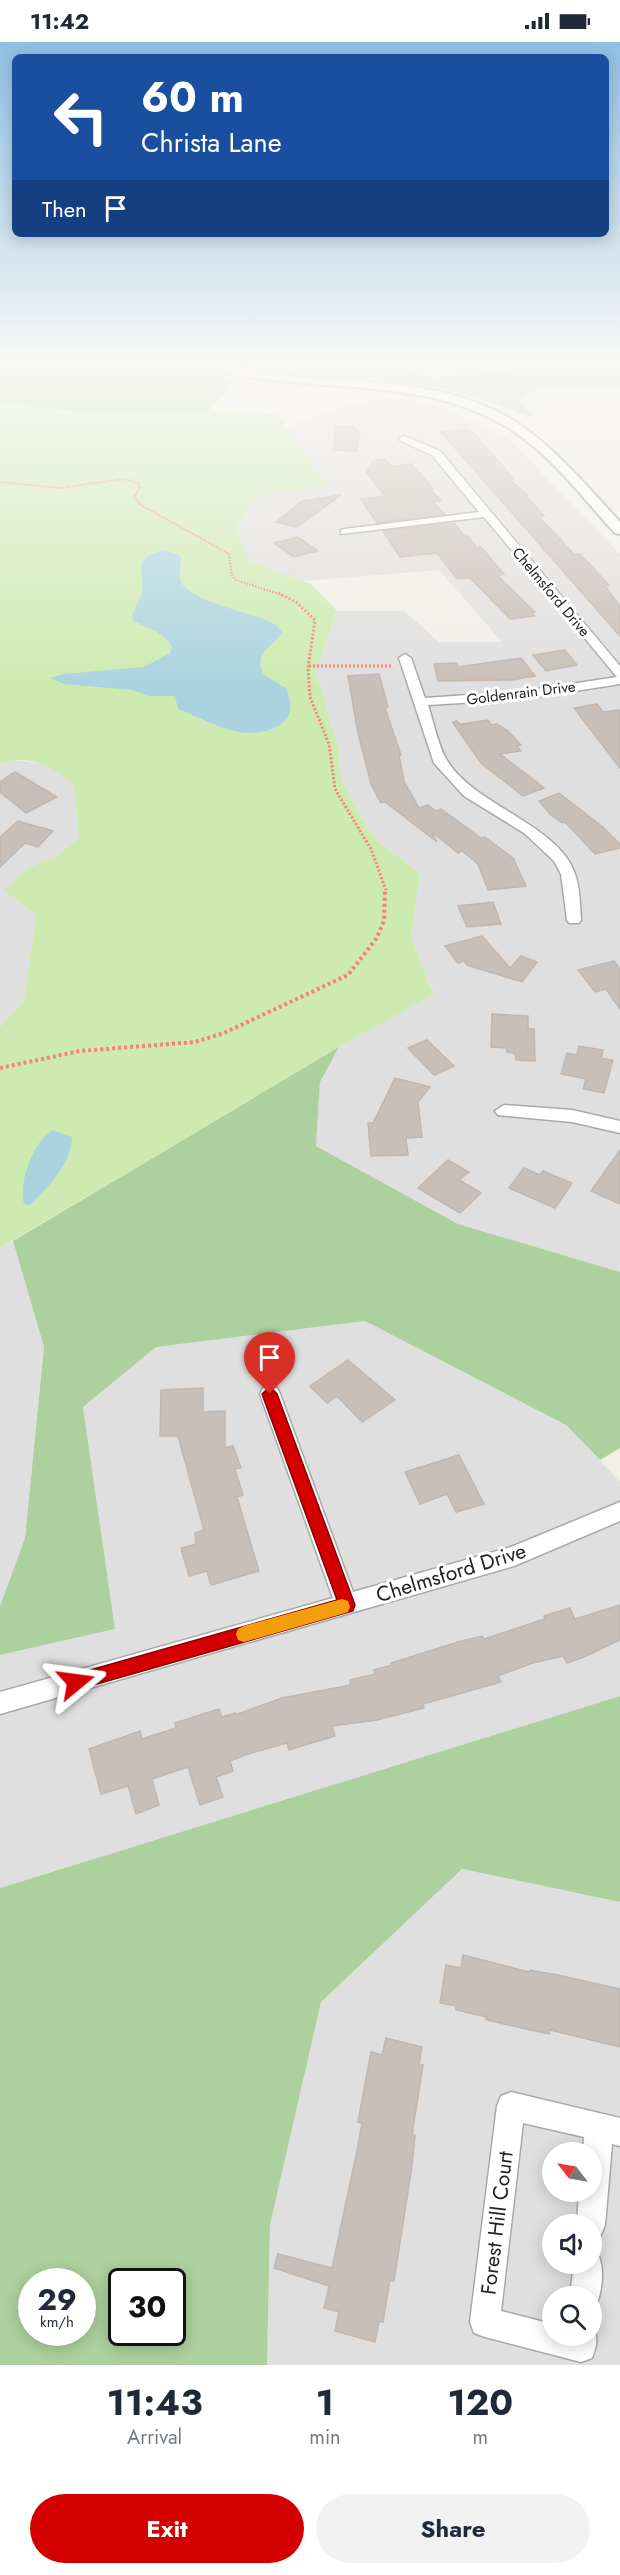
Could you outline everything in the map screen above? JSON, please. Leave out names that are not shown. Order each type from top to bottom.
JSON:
[{"type":"street","name":"Chelmsford Drive","points":[[451,471],[620,674]]},
{"type":"street","points":[[563,471],[620,530]]},
{"type":"street","points":[[345,532],[485,514]]},
{"type":"street","points":[[405,658],[422,702],[441,763],[455,780],[478,799],[529,830],[560,859],[568,874],[574,920]]},
{"type":"street","name":"Goldenrain Drive","points":[[422,702],[524,695],[620,680]]},
{"type":"street","points":[[504,1111],[572,1116],[620,1127]]},
{"type":"street","points":[[270,1394],[347,1605]]},
{"type":"street","name":"Chelmsford Drive","points":[[0,1703],[513,1556],[620,1511]]},
{"type":"street","name":"Forest Hill Court","points":[[542,2337],[485,2322],[511,2106],[610,2129],[593,2214]]},
{"type":"path","points":[[0,1068],[80,1051],[195,1042],[224,1033],[348,975],[362,959],[387,915],[389,894],[383,876],[335,788],[330,745],[310,698],[309,666],[315,620],[300,603],[282,594],[236,580],[232,576],[231,559],[222,549],[135,501],[140,487],[138,483],[113,479],[60,488],[2,482]]},
{"type":"path","points":[[309,666],[333,668],[392,666]]},
{"type":"shaded area","points":[[317,471],[540,471],[620,554],[620,1272],[458,1224],[316,1146],[320,1082],[339,1047],[434,993],[411,938],[420,873],[377,841],[341,779],[338,747],[316,672],[337,611],[404,611],[439,642],[502,642],[439,570],[303,581],[247,560],[236,525],[259,496],[326,484]]},
{"type":"shaded area","points":[[12,760],[49,764],[74,785],[79,837],[59,855],[26,869],[5,890],[36,915],[24,1001],[0,1027],[0,763]]},
{"type":"shaded area","points":[[13,1241],[44,1347],[25,1538],[0,1606],[0,1248]]},
{"type":"shaded area","points":[[365,1321],[566,1425],[620,1482],[620,1696],[0,1888],[0,1655],[115,1629],[83,1407],[156,1347]]},
{"type":"shaded area","points":[[462,1869],[620,1902],[620,2365],[267,2365],[270,2225],[321,2002]]},
{"type":"green space","points":[[0,471],[317,471],[326,484],[259,496],[236,526],[248,560],[311,584],[337,611],[316,672],[338,747],[341,779],[377,841],[420,873],[411,938],[434,994],[339,1047],[0,1248],[0,1027],[24,1001],[36,915],[4,890],[26,869],[59,855],[79,837],[74,785],[40,763],[21,760],[0,763]]},
{"type":"green space","points":[[339,1047],[320,1082],[316,1146],[458,1224],[620,1272],[620,1448],[600,1460],[566,1425],[365,1321],[156,1347],[83,1407],[115,1629],[0,1655],[0,1606],[25,1538],[44,1347],[13,1241]]},
{"type":"green space","points":[[620,1696],[620,1902],[462,1869],[321,2002],[270,2225],[267,2365],[0,2365],[0,1888]]},
{"type":"water","points":[[163,550],[181,557],[180,579],[189,591],[209,601],[264,619],[276,625],[282,632],[265,651],[260,661],[264,675],[286,688],[290,711],[282,724],[266,731],[249,733],[234,731],[178,709],[175,696],[149,696],[133,690],[64,684],[50,678],[64,674],[144,667],[170,653],[172,647],[164,637],[133,620],[134,609],[142,592],[143,561]]},
{"type":"water","points":[[53,1130],[72,1137],[68,1156],[58,1174],[44,1191],[30,1205],[24,1204],[23,1185],[29,1163],[39,1143]]},
{"type":"building","points":[[418,471],[441,501],[433,502],[445,514],[377,523],[361,499],[385,496],[366,472]]},
{"type":"building","points":[[476,471],[507,471],[514,479],[510,480],[528,495],[526,496],[544,516],[539,517],[574,554],[579,554],[584,558],[609,585],[605,586],[620,606],[620,636]]},
{"type":"building","points":[[341,495],[297,527],[276,522],[302,501]]},
{"type":"building","points":[[454,523],[477,548],[481,547],[504,574],[498,576],[535,612],[532,612],[535,616],[510,619],[470,578],[457,579],[437,553],[400,557],[383,531]]},
{"type":"building","points":[[298,537],[318,551],[294,557],[274,543]]},
{"type":"building","points":[[565,650],[577,665],[546,671],[533,655]]},
{"type":"building","points":[[521,658],[535,676],[512,680],[438,681],[434,664],[457,663],[458,667]]},
{"type":"building","points":[[379,674],[388,707],[385,708],[401,755],[399,755],[404,781],[419,808],[428,805],[436,811],[441,809],[481,838],[485,837],[513,858],[526,886],[488,890],[478,864],[462,851],[458,853],[432,832],[437,842],[385,802],[381,803],[371,784],[358,733],[348,676]]},
{"type":"building","points":[[597,704],[603,712],[620,710],[620,768],[574,708]]},
{"type":"building","points":[[488,720],[491,725],[497,724],[508,731],[521,745],[517,746],[521,751],[500,754],[544,788],[523,796],[481,763],[453,723],[456,721],[465,728],[462,724]]},
{"type":"building","points":[[15,772],[57,797],[26,813],[0,792],[0,782]]},
{"type":"building","points":[[559,793],[603,827],[620,844],[620,848],[595,854],[565,822],[562,823],[551,815],[539,801]]},
{"type":"building","points":[[18,821],[53,831],[38,847],[25,843],[0,867],[0,837]]},
{"type":"building","points":[[493,902],[501,924],[467,927],[458,906]]},
{"type":"building","points":[[482,936],[510,968],[521,956],[537,962],[522,982],[467,965],[464,961],[458,963],[445,946]]},
{"type":"building","points":[[614,961],[620,969],[620,1009],[606,989],[595,992],[578,970]]},
{"type":"building","points":[[492,1014],[528,1016],[528,1029],[534,1029],[535,1061],[516,1060],[515,1053],[507,1052],[507,1048],[491,1047]]},
{"type":"building","points":[[427,1040],[454,1066],[434,1075],[408,1048]]},
{"type":"building","points":[[579,1046],[603,1050],[601,1058],[613,1060],[604,1093],[583,1089],[586,1079],[561,1074],[567,1053],[577,1055]]},
{"type":"building","points":[[395,1078],[430,1087],[418,1102],[422,1137],[406,1138],[408,1155],[371,1156],[368,1123],[373,1123]]},
{"type":"building","points":[[620,1150],[620,1204],[591,1191]]},
{"type":"building","points":[[448,1160],[469,1172],[459,1180],[481,1193],[460,1213],[418,1188]]},
{"type":"building","points":[[524,1168],[540,1175],[543,1171],[572,1183],[555,1208],[509,1188]]},
{"type":"building","points":[[348,1360],[395,1400],[362,1422],[337,1396],[327,1403],[310,1386]]},
{"type":"building","points":[[203,1388],[203,1412],[225,1411],[225,1448],[233,1446],[241,1468],[235,1469],[243,1495],[237,1497],[259,1571],[211,1585],[207,1571],[189,1576],[181,1548],[196,1544],[195,1533],[204,1530],[178,1436],[160,1436],[161,1390]]},
{"type":"building","points":[[459,1455],[484,1504],[456,1512],[447,1494],[420,1504],[405,1472]]},
{"type":"building","points":[[620,1605],[620,1640],[567,1663],[563,1656],[533,1663],[498,1676],[501,1682],[423,1704],[424,1708],[377,1720],[332,1726],[335,1736],[289,1750],[287,1743],[230,1761],[233,1771],[216,1777],[223,1797],[200,1805],[188,1767],[152,1779],[159,1805],[136,1814],[128,1786],[101,1794],[89,1749],[140,1731],[142,1739],[176,1728],[175,1723],[219,1709],[222,1717],[235,1713],[235,1715],[282,1698],[351,1685],[350,1680],[375,1674],[374,1670],[392,1665],[391,1663],[458,1642],[482,1636],[484,1639],[545,1619],[544,1616],[570,1608],[575,1619]]},
{"type":"building","points":[[463,1955],[529,1972],[530,1970],[558,1975],[620,1989],[620,2047],[550,2030],[549,2034],[486,2020],[487,2017],[456,2010],[456,2006],[440,2003],[446,1965],[461,1968]]},
{"type":"building","points":[[386,2038],[422,2047],[419,2064],[423,2065],[412,2135],[415,2135],[412,2166],[394,2281],[390,2280],[383,2322],[379,2321],[375,2342],[335,2331],[339,2312],[324,2308],[329,2286],[274,2268],[278,2254],[332,2268],[357,2151],[362,2123],[358,2122],[371,2052],[382,2055]]},
{"type":"slow traffic","points":[[244,1634],[342,1607]]},
{"type":"route","points":[[76,1682],[347,1605],[270,1394]]}]
